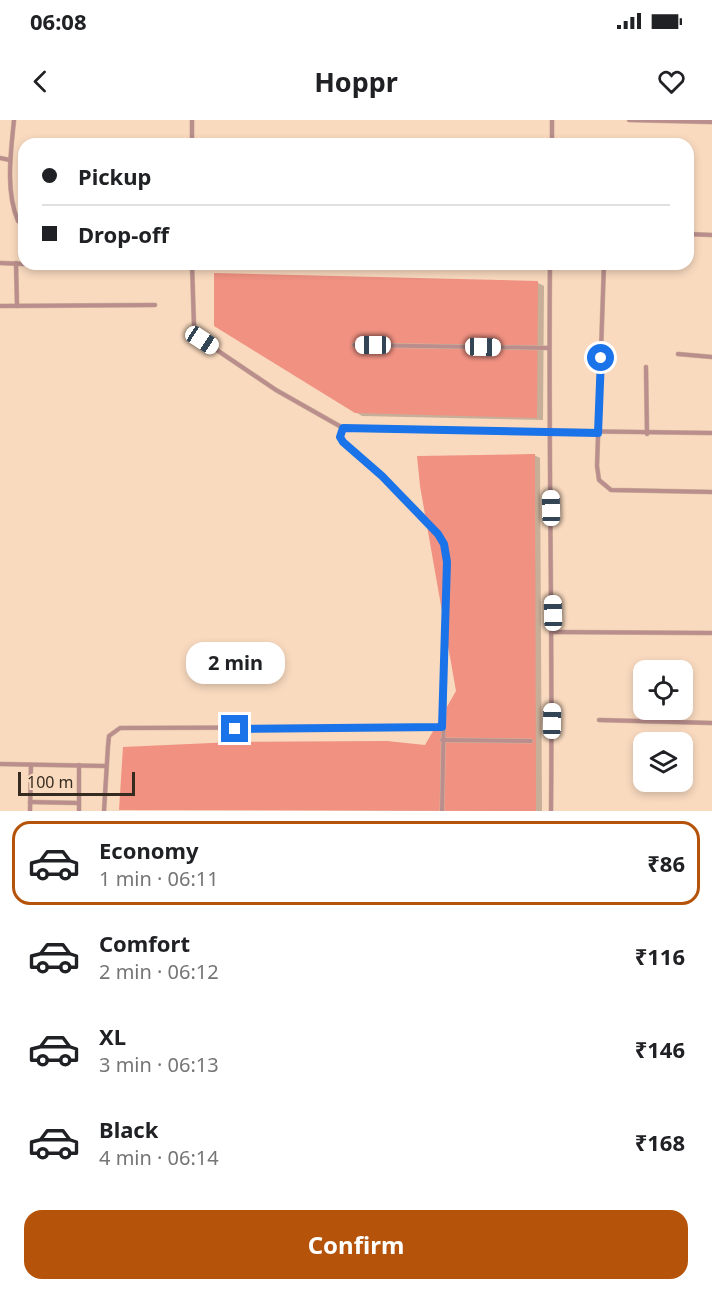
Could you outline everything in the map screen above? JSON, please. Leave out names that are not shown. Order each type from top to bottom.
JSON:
[{"type":"lane","points":[[14,120],[10,160],[14,207],[18,220]]},
{"type":"lane","points":[[192,120],[192,138]]},
{"type":"lane","points":[[552,120],[552,138]]},
{"type":"lane","points":[[629,120],[712,122]]},
{"type":"lane","points":[[0,158],[10,160]]},
{"type":"lane","points":[[694,234],[712,236]]},
{"type":"lane","points":[[0,263],[16,263],[17,306]]},
{"type":"lane","points":[[192,270],[194,326],[202,340],[276,390],[343,428],[647,434],[712,433]]},
{"type":"lane","points":[[550,270],[548,432],[553,632],[551,811]]},
{"type":"lane","points":[[604,270],[597,472],[599,480],[606,488],[616,491],[712,492]]},
{"type":"lane","points":[[0,306],[155,305]]},
{"type":"lane","points":[[354,345],[549,348]]},
{"type":"lane","points":[[678,354],[712,357]]},
{"type":"lane","points":[[646,367],[647,434]]},
{"type":"lane","points":[[343,428],[340,437],[343,442],[382,476],[427,521],[444,544],[447,562],[442,811]]},
{"type":"lane","points":[[553,632],[712,633]]},
{"type":"lane","points":[[599,720],[712,723]]},
{"type":"lane","points":[[104,811],[105,766],[109,736],[114,730],[120,728],[442,727]]},
{"type":"lane","points":[[442,740],[531,741]]},
{"type":"lane","points":[[0,764],[105,766]]},
{"type":"lane","points":[[30,811],[31,765]]},
{"type":"lane","points":[[79,765],[79,811]]},
{"type":"lane","points":[[30,802],[79,803]]},
{"type":"building","points":[[214,273],[538,281],[537,418],[355,413],[214,326]]},
{"type":"building","points":[[535,454],[536,811],[119,810],[123,747],[233,742],[387,741],[425,745],[456,691],[420,486],[417,456]]},
{"type":"route","points":[[235,729],[442,727],[447,562],[444,544],[427,521],[382,476],[343,442],[340,437],[341,432],[343,428],[598,433],[601,358]]}]
